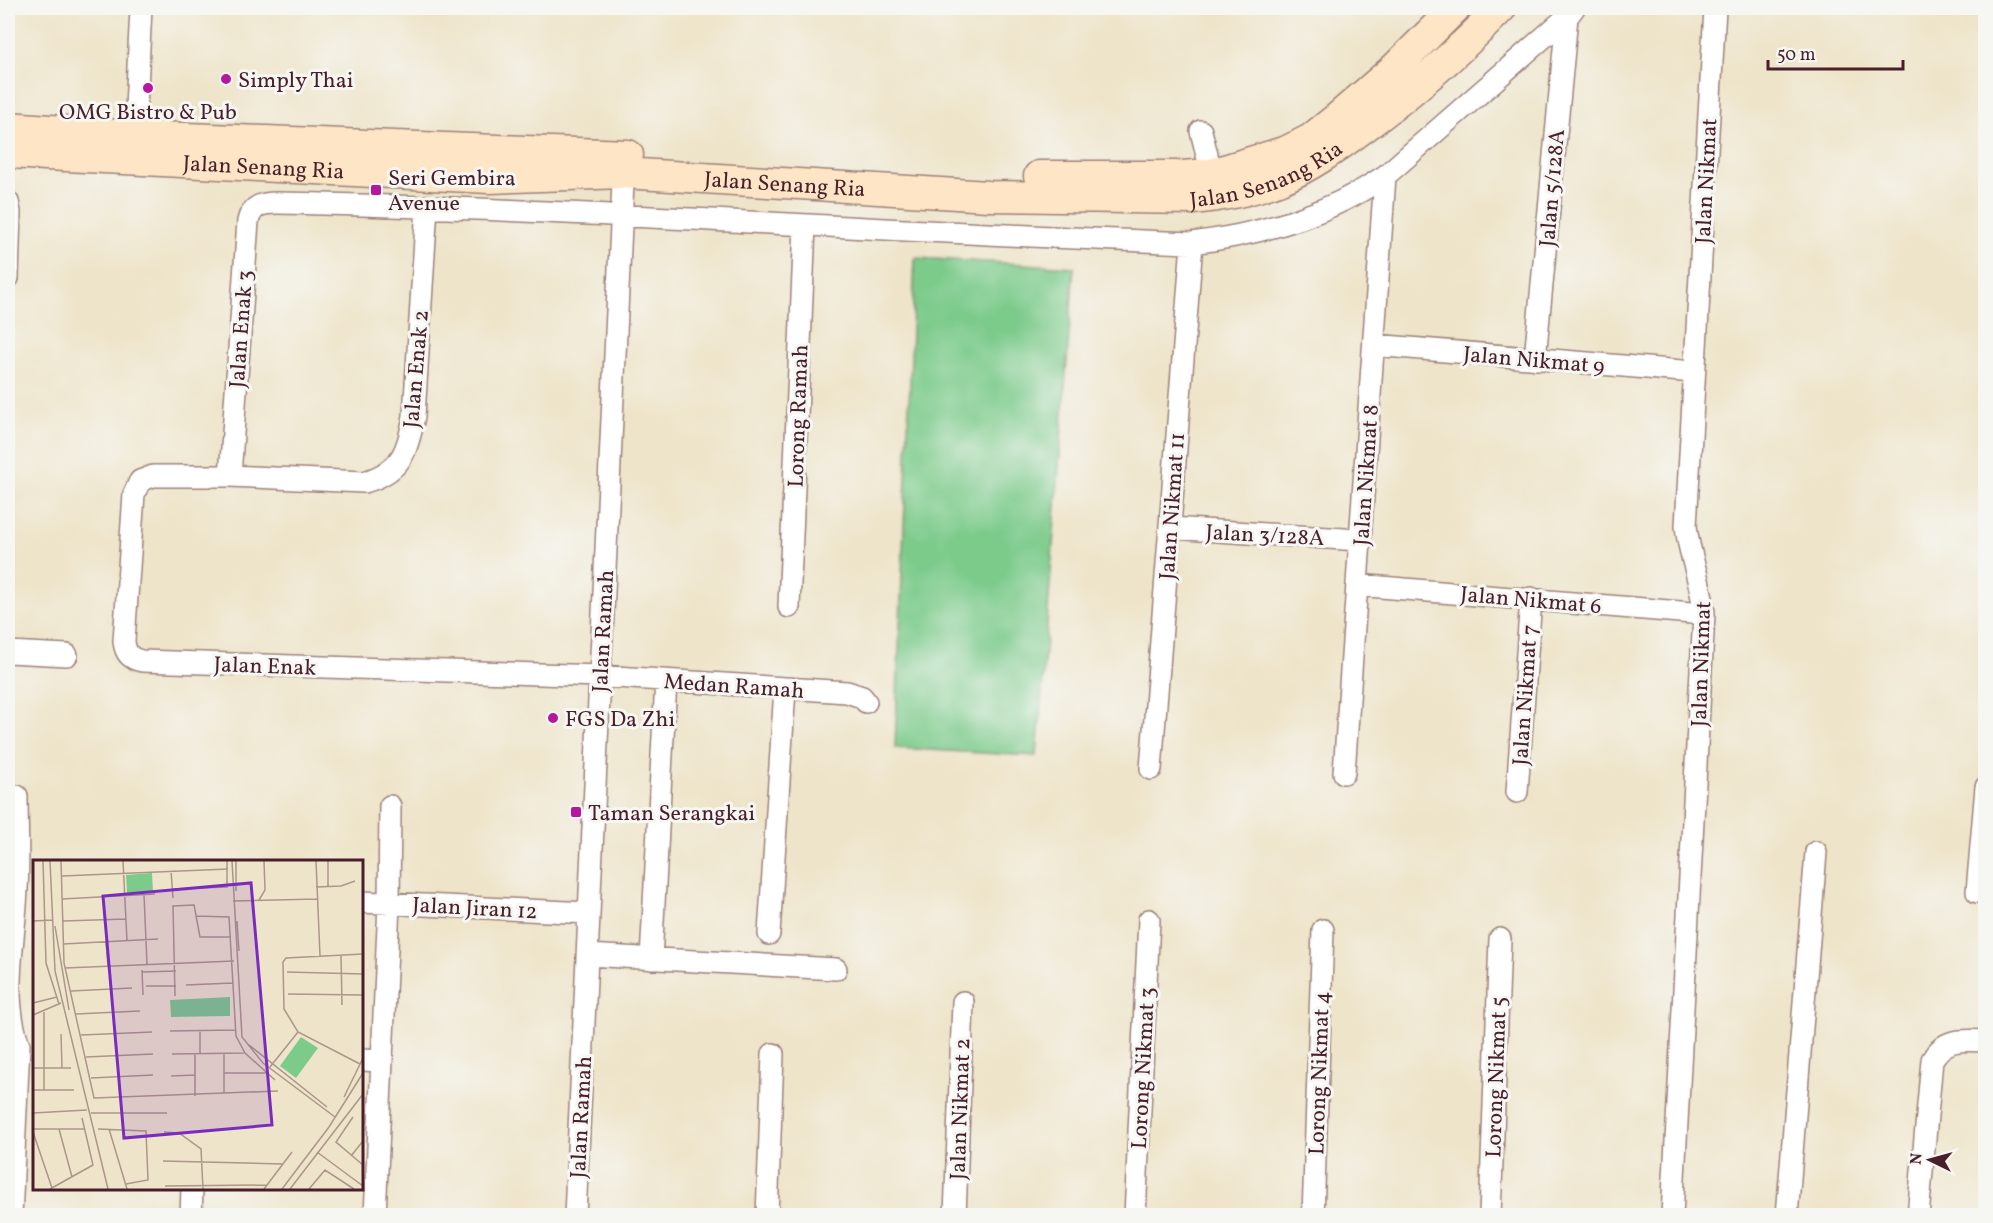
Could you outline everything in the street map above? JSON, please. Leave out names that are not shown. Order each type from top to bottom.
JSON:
[{"type":"street","points":[[134,148],[141,8]]},
{"type":"street","name":"Jalan Senang Ria","points":[[8,127],[134,148],[489,178],[624,164],[988,196],[1193,199],[1215,185],[1311,139],[1396,67],[1455,8]]},
{"type":"street","name":"Jalan Senang Ria","points":[[1215,185],[1254,188],[1279,180],[1329,154],[1426,80],[1501,8]]},
{"type":"street","name":"Jalan Nikmat","points":[[1672,1215],[1704,614],[1701,588],[1688,547],[1686,526],[1715,8]]},
{"type":"street","points":[[427,206],[1192,243],[1236,237],[1286,225],[1362,191],[1385,176],[1570,12]]},
{"type":"street","name":"Jalan 5/128A","points":[[1535,359],[1570,12]]},
{"type":"street","points":[[1201,131],[1215,185]]},
{"type":"street","name":"Jalan Senang Ria","points":[[8,153],[134,148]]},
{"type":"street","name":"Jalan Ramah","points":[[575,1215],[624,164]]},
{"type":"street","name":"Jalan Nikmat 8","points":[[1344,773],[1385,176]]},
{"type":"street","name":"Jalan Enak 3","points":[[230,476],[248,221],[254,209],[260,205],[277,203],[427,206]]},
{"type":"street","name":"Jalan Enak 2","points":[[158,476],[230,476],[364,482],[382,477],[392,469],[406,448],[414,416],[427,206]]},
{"type":"street","points":[[8,278],[9,207]]},
{"type":"street","name":"Lorong Ramah","points":[[789,608],[805,225]]},
{"type":"street","name":"Jalan Nikmat 11","points":[[1151,769],[1192,243]]},
{"type":"street","name":"Jalan Nikmat 9","points":[[1374,345],[1694,372]]},
{"type":"street","name":"Jalan Enak","points":[[158,476],[146,477],[140,481],[134,494],[124,641],[125,649],[135,659],[600,676]]},
{"type":"street","name":"Jalan 3/128A","points":[[1170,528],[1360,540]]},
{"type":"street","name":"Jalan Nikmat 6","points":[[1357,585],[1704,614]]},
{"type":"street","name":"Jalan Nikmat 7","points":[[1517,792],[1531,598]]},
{"type":"street","points":[[8,652],[67,655]]},
{"type":"street","name":"Medan Ramah","points":[[600,676],[847,692],[862,697],[866,702]]},
{"type":"street","points":[[651,958],[666,681]]},
{"type":"street","points":[[769,934],[785,689]]},
{"type":"street","points":[[1977,892],[1986,788]]},
{"type":"street","points":[[11,1215],[20,1045],[12,1026],[10,988],[26,887],[17,796]]},
{"type":"street","points":[[375,1215],[372,1060],[389,904],[390,806]]},
{"type":"street","points":[[1787,1215],[1816,852]]},
{"type":"street","name":"Jalan Jiran 12","points":[[363,902],[589,912]]},
{"type":"street","name":"Lorong Nikmat 3","points":[[1135,1215],[1149,920]]},
{"type":"street","name":"Lorong Nikmat 4","points":[[1313,1215],[1323,930]]},
{"type":"street","name":"Lorong Nikmat 5","points":[[1490,1215],[1500,939]]},
{"type":"street","points":[[587,955],[836,969]]},
{"type":"street","name":"Jalan Nikmat 2","points":[[955,1215],[963,1002]]},
{"type":"street","points":[[1918,1215],[1932,1060],[1937,1052],[1954,1040],[1986,1041]]},
{"type":"street","points":[[767,1215],[773,1054]]},
{"type":"street","points":[[191,1215],[192,1190]]},
{"type":"green space","points":[[915,258],[1074,267],[1037,756],[895,748]]},
{"type":"place","name":"Simply Thai","points":[[226,79]]},
{"type":"place","name":"OMG Bistro & Pub","points":[[148,88]]},
{"type":"place","name":"Seri Gembira Avenue","points":[[376,190]]},
{"type":"place","name":"FGS Da Zhi","points":[[553,718]]},
{"type":"place","name":"Taman Serangkai","points":[[576,812]]}]
